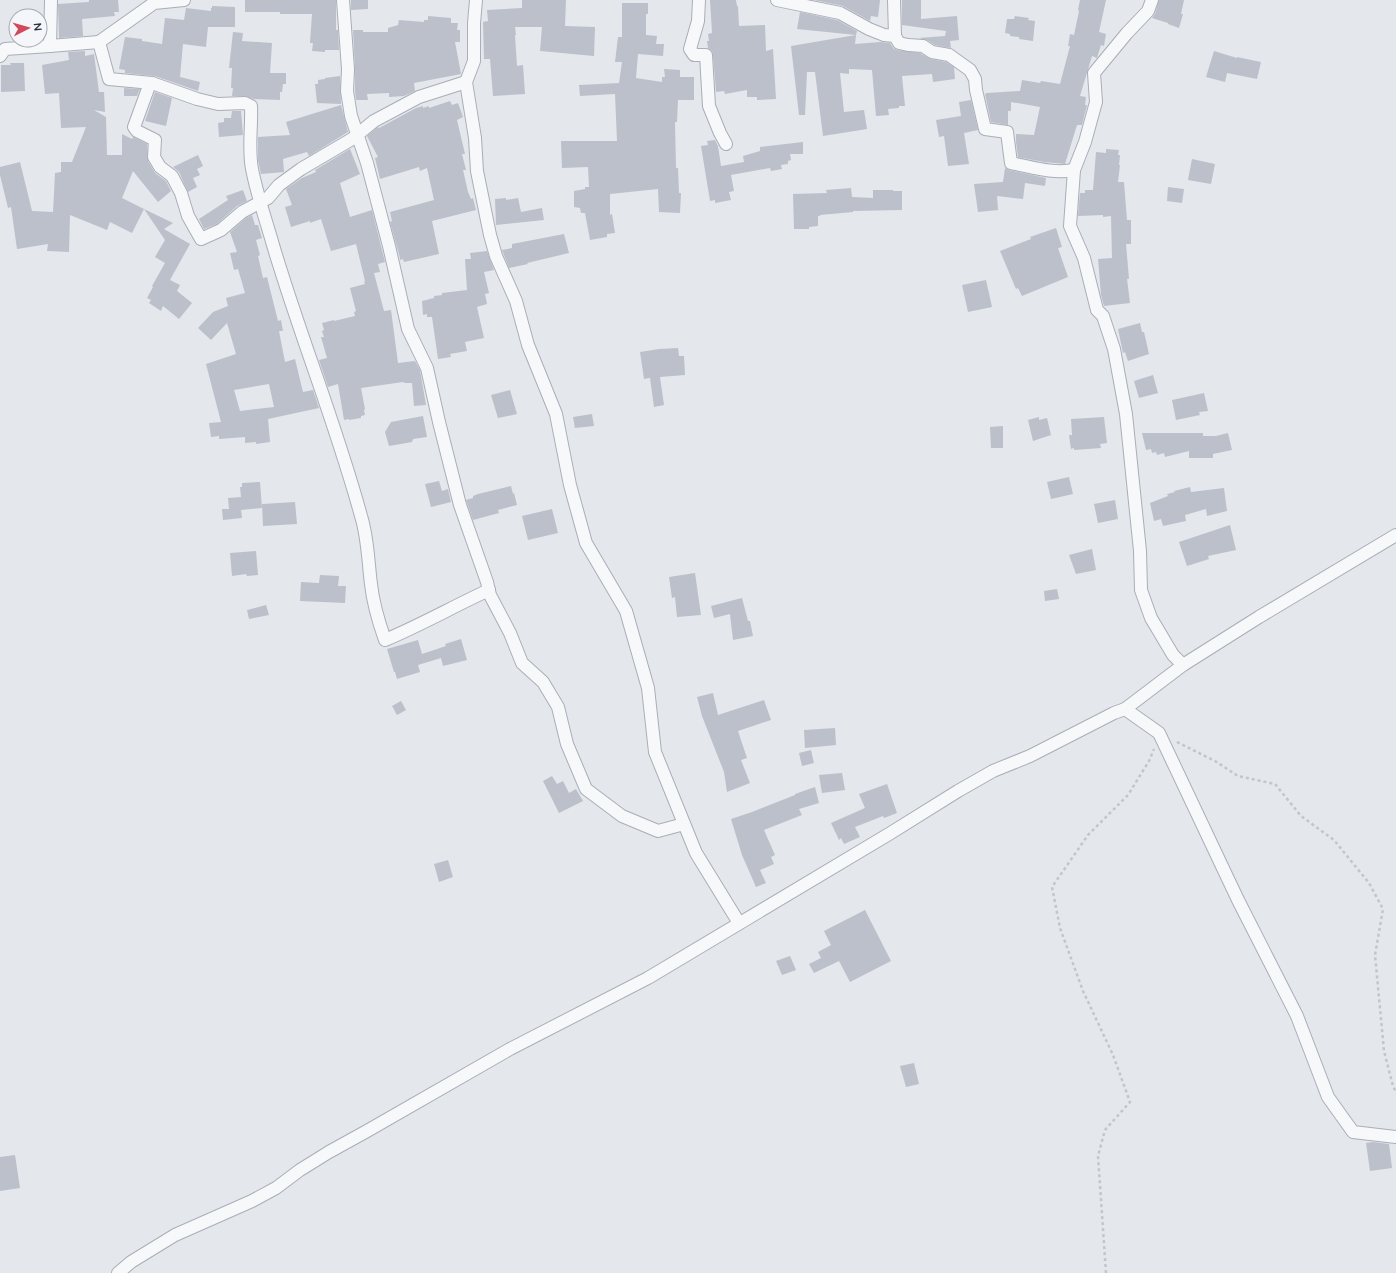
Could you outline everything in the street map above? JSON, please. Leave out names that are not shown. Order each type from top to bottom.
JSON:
[{"type":"street","points":[[50,46],[51,0]]},
{"type":"street","points":[[0,56],[5,49],[98,42],[154,3],[184,0]]},
{"type":"street","points":[[343,0],[348,69],[347,90],[351,116],[367,163],[389,246],[408,329],[428,368],[438,422],[460,504],[489,590],[510,633],[522,663],[543,682],[558,707],[567,744],[586,789],[622,816],[658,832],[684,824]]},
{"type":"street","points":[[476,0],[474,23],[474,61],[466,82],[475,138],[477,171],[490,235],[496,256],[516,301],[528,345],[556,414],[570,485],[586,543],[626,611],[648,688],[655,752],[696,853],[739,923]]},
{"type":"street","points":[[699,0],[698,21],[690,49],[694,55],[706,55],[709,106],[726,144]]},
{"type":"street","points":[[777,0],[840,13],[869,30],[884,35],[895,36]]},
{"type":"street","points":[[894,0],[895,36],[899,43],[923,46],[932,52],[949,55],[970,70],[975,79],[984,130],[1007,132],[1011,163],[1051,171],[1065,172],[1074,170]]},
{"type":"street","points":[[1152,0],[1148,11],[1127,33],[1094,73],[1096,102],[1085,142],[1074,170],[1070,226],[1084,258],[1097,310],[1104,316],[1114,349],[1126,414],[1139,544],[1141,590],[1151,618],[1173,655],[1184,665]]},
{"type":"street","points":[[98,42],[109,79],[152,83],[218,104],[246,103],[252,106],[250,146],[252,168],[260,202],[304,343],[328,406],[362,517],[368,545],[371,586],[385,640],[435,617],[457,604],[489,590]]},
{"type":"street","points":[[152,83],[149,86],[134,127],[137,131],[155,140],[154,157],[160,167],[172,176],[181,193],[188,216],[201,239],[221,230],[242,212],[268,198],[279,185],[301,169],[357,135],[374,121],[419,97],[466,82]]},
{"type":"street","points":[[118,1273],[131,1262],[175,1235],[252,1201],[276,1188],[300,1170],[329,1152],[510,1049],[648,978],[993,771],[1030,756],[1114,713],[1125,709],[1184,665],[1259,617],[1396,536]]},
{"type":"street","points":[[1125,709],[1159,733],[1238,900],[1297,1016],[1328,1097],[1353,1132],[1396,1137]]},
{"type":"path","points":[[1106,1273],[1098,1156],[1105,1130],[1130,1102],[1113,1055],[1083,991],[1060,928],[1052,887],[1088,834],[1128,795],[1149,761],[1159,733],[1215,761],[1238,776],[1275,784],[1301,816],[1334,840],[1369,882],[1383,909],[1375,955],[1384,1051],[1396,1092]]},
{"type":"building","points":[[89,0],[118,0],[119,12],[114,12],[115,16],[82,19],[83,36],[59,38],[58,4],[89,2]]},
{"type":"building","points":[[245,0],[336,0],[336,30],[338,30],[339,50],[325,50],[325,52],[312,51],[313,43],[310,43],[312,14],[245,12]]},
{"type":"building","points":[[351,0],[368,0],[368,9],[351,10]]},
{"type":"building","points":[[522,0],[566,0],[565,26],[595,27],[594,56],[540,51],[542,27],[515,27],[517,66],[523,65],[525,94],[493,96],[490,59],[484,59],[483,22],[488,21],[487,10],[522,8]]},
{"type":"building","points":[[710,0],[736,0],[738,6],[739,26],[765,25],[766,51],[773,49],[776,99],[757,100],[757,97],[747,97],[747,90],[725,94],[724,91],[716,92],[713,55],[712,51],[708,48],[707,41],[709,41],[708,34],[712,33]]},
{"type":"building","points":[[814,0],[880,0],[878,17],[871,16],[870,21],[843,6]]},
{"type":"building","points":[[902,0],[921,0],[921,19],[957,16],[959,40],[950,41],[951,48],[935,45],[927,40],[919,38],[945,36],[946,31],[902,25]]},
{"type":"building","points":[[1080,0],[1106,0],[1099,32],[1106,34],[1104,46],[1101,45],[1097,58],[1092,56],[1080,96],[1086,97],[1085,105],[1087,105],[1082,125],[1077,125],[1065,164],[1018,157],[1016,134],[1034,135],[1040,107],[1011,102],[1011,111],[1008,111],[1008,125],[991,122],[985,94],[1020,91],[1022,80],[1060,84],[1070,46],[1068,46],[1070,34],[1074,35]]},
{"type":"building","points":[[1159,0],[1184,0],[1181,14],[1183,14],[1179,28],[1152,18],[1155,14]]},
{"type":"building","points":[[622,3],[648,3],[648,14],[646,14],[646,35],[657,36],[656,44],[664,44],[663,56],[638,54],[636,78],[662,82],[662,77],[665,77],[664,69],[680,70],[680,77],[694,77],[694,100],[678,100],[677,122],[675,122],[676,168],[678,168],[679,193],[681,193],[680,213],[659,212],[658,189],[610,194],[610,215],[612,214],[615,233],[607,234],[607,237],[590,240],[585,213],[581,213],[580,208],[574,207],[574,191],[589,187],[588,167],[562,168],[561,141],[617,141],[615,94],[580,96],[579,85],[619,83],[622,62],[615,62],[618,37],[622,37]]},
{"type":"building","points":[[212,6],[235,7],[235,27],[208,27],[206,47],[183,44],[180,77],[200,82],[198,91],[155,76],[125,73],[125,70],[119,69],[125,37],[162,44],[165,18],[184,20],[186,8],[211,11]]},
{"type":"building","points":[[800,12],[837,20],[857,31],[856,35],[797,29]]},
{"type":"building","points":[[428,16],[451,18],[451,23],[458,23],[457,30],[460,30],[460,42],[455,42],[461,74],[414,83],[415,91],[404,96],[389,97],[389,93],[367,94],[368,100],[356,100],[353,30],[363,30],[363,32],[388,32],[388,28],[398,25],[399,20],[424,22],[424,20],[428,20]]},
{"type":"building","points":[[1015,16],[1029,18],[1028,20],[1035,21],[1033,41],[1019,39],[1019,37],[1010,36],[1010,34],[1005,33],[1007,19],[1014,19]]},
{"type":"building","points":[[233,32],[243,33],[242,41],[272,43],[270,73],[286,73],[286,84],[283,84],[282,92],[280,92],[280,100],[232,96],[232,68],[229,68]]},
{"type":"building","points":[[856,35],[855,44],[880,42],[890,43],[894,49],[920,53],[930,59],[946,62],[954,67],[955,79],[933,82],[932,74],[902,76],[905,106],[888,109],[889,115],[876,116],[872,70],[849,69],[849,74],[840,73],[844,112],[864,110],[867,129],[823,136],[815,72],[807,72],[805,115],[799,115],[791,46]]},
{"type":"building","points":[[85,51],[85,56],[94,54],[99,92],[104,92],[105,112],[94,110],[106,117],[107,155],[122,155],[122,134],[132,139],[133,137],[147,144],[148,161],[155,173],[166,181],[171,191],[158,202],[133,171],[122,198],[144,209],[132,233],[110,222],[107,230],[70,215],[69,252],[47,251],[48,244],[17,249],[11,207],[8,208],[0,175],[0,167],[20,162],[32,211],[53,212],[55,173],[61,172],[61,162],[72,162],[86,127],[61,128],[59,93],[45,94],[42,65],[69,60],[68,52]]},
{"type":"building","points":[[1214,51],[1237,58],[1261,62],[1257,79],[1227,73],[1225,82],[1206,77]]},
{"type":"building","points":[[10,63],[24,63],[25,91],[1,92],[1,65],[11,65]]},
{"type":"building","points":[[340,76],[341,104],[317,103],[315,84],[318,84],[318,80]]},
{"type":"building","points":[[124,88],[140,89],[137,96],[124,96]]},
{"type":"building","points":[[155,92],[172,98],[166,126],[145,121]]},
{"type":"building","points":[[971,100],[978,130],[964,133],[969,164],[948,166],[944,136],[939,137],[936,120],[961,116],[959,102]]},
{"type":"building","points":[[450,101],[452,105],[458,103],[463,117],[457,120],[465,154],[462,154],[466,170],[463,170],[468,192],[471,199],[473,198],[476,210],[432,221],[439,254],[404,262],[403,259],[400,260],[390,222],[392,221],[390,212],[434,200],[427,168],[420,171],[419,167],[380,179],[375,158],[378,157],[367,136],[378,127],[379,128],[416,108],[429,106],[429,108]]},
{"type":"building","points":[[341,105],[348,132],[309,156],[307,152],[283,159],[284,172],[261,174],[258,160],[258,137],[290,135],[286,122]]},
{"type":"building","points":[[232,111],[241,111],[243,135],[219,137],[218,123],[224,122],[224,118],[231,118]]},
{"type":"building","points":[[715,140],[718,146],[721,166],[744,162],[743,156],[760,151],[760,147],[803,142],[803,154],[790,154],[791,160],[788,161],[788,164],[781,165],[782,169],[771,171],[770,168],[731,175],[734,191],[729,192],[731,200],[715,203],[715,200],[710,201],[701,146],[708,145],[707,141]]},
{"type":"building","points":[[350,149],[360,174],[340,183],[350,217],[372,210],[385,262],[378,264],[380,272],[374,273],[384,311],[391,310],[398,363],[415,361],[420,370],[426,405],[414,406],[412,383],[403,382],[361,388],[365,415],[361,416],[361,418],[344,420],[338,384],[328,387],[319,360],[327,358],[321,337],[324,337],[322,323],[355,316],[354,312],[356,311],[350,288],[365,284],[356,244],[331,251],[321,219],[291,227],[285,207],[292,205],[286,189],[302,178],[316,172],[315,170]]},
{"type":"building","points":[[1106,149],[1119,150],[1118,155],[1120,155],[1120,165],[1118,182],[1124,182],[1127,220],[1131,220],[1131,244],[1126,244],[1129,279],[1127,279],[1130,303],[1104,306],[1101,295],[1098,259],[1112,258],[1111,216],[1078,216],[1080,193],[1085,193],[1085,190],[1093,190],[1096,152],[1106,153]]},
{"type":"building","points":[[198,155],[203,166],[197,169],[200,175],[193,178],[197,187],[188,192],[179,172],[173,167]]},
{"type":"building","points":[[1192,159],[1215,164],[1211,184],[1188,180]]},
{"type":"building","points":[[1005,168],[1046,178],[1045,186],[1025,183],[1023,199],[997,196],[998,210],[978,212],[974,184],[1003,182]]},
{"type":"building","points":[[1168,187],[1184,189],[1182,203],[1167,201]]},
{"type":"building","points":[[851,188],[852,197],[873,198],[873,190],[902,191],[902,210],[853,211],[820,215],[818,216],[818,226],[809,227],[809,229],[794,229],[793,194],[827,193],[826,190]]},
{"type":"building","points":[[243,190],[247,201],[237,206],[217,224],[204,229],[199,219],[228,200],[226,196]]},
{"type":"building","points":[[506,198],[506,200],[518,198],[521,212],[542,208],[544,220],[496,225],[495,199]]},
{"type":"building","points":[[144,209],[173,223],[164,229],[190,244],[170,280],[180,285],[177,291],[192,303],[179,319],[163,306],[161,311],[149,303],[151,300],[147,298],[165,263],[155,257],[165,240]]},
{"type":"building","points":[[252,215],[255,225],[258,225],[262,238],[256,240],[260,255],[258,256],[263,278],[267,277],[278,321],[281,320],[283,331],[279,331],[285,362],[295,359],[303,392],[313,390],[319,408],[268,419],[270,442],[256,444],[256,442],[245,443],[245,437],[219,439],[219,436],[211,437],[209,423],[221,422],[206,364],[236,354],[227,323],[211,340],[198,328],[213,312],[228,306],[226,298],[245,293],[238,269],[234,270],[230,253],[237,252],[230,232],[246,218]],"holes":[[[269,384],[274,407],[240,411],[234,390]]]},
{"type":"building","points":[[1056,228],[1062,247],[1058,248],[1068,277],[1022,296],[1018,288],[1016,289],[1000,251],[1031,239],[1030,237]]},
{"type":"building","points":[[564,234],[569,253],[509,268],[502,250],[512,248],[512,244]]},
{"type":"building","points":[[487,251],[494,270],[484,272],[489,293],[485,294],[487,304],[477,307],[484,338],[465,342],[467,351],[450,354],[451,357],[438,359],[432,317],[427,317],[427,314],[423,315],[422,301],[434,298],[434,296],[442,295],[442,293],[467,290],[465,259],[471,259],[470,253]]},
{"type":"building","points":[[986,280],[992,307],[968,312],[962,285]]},
{"type":"building","points":[[1140,323],[1142,332],[1144,332],[1149,354],[1128,361],[1125,352],[1123,353],[1118,329]]},
{"type":"building","points":[[678,348],[679,356],[684,356],[685,375],[660,377],[664,405],[654,407],[650,378],[644,379],[640,352]]},
{"type":"building","points":[[1153,375],[1158,393],[1139,398],[1134,381]]},
{"type":"building","points":[[510,390],[517,414],[498,418],[491,395]]},
{"type":"building","points":[[1204,393],[1208,411],[1199,412],[1200,415],[1176,420],[1172,400]]},
{"type":"building","points":[[592,414],[594,426],[575,428],[573,417]]},
{"type":"building","points":[[423,416],[427,437],[413,439],[412,442],[389,446],[385,432],[391,422]]},
{"type":"building","points":[[1039,417],[1039,420],[1047,418],[1051,435],[1033,441],[1028,420]]},
{"type":"building","points":[[1104,417],[1107,443],[1100,444],[1101,448],[1071,449],[1069,435],[1072,435],[1071,419]]},
{"type":"building","points":[[1003,426],[1003,448],[991,448],[990,427]]},
{"type":"building","points":[[1142,433],[1203,433],[1203,436],[1216,436],[1228,433],[1232,450],[1213,454],[1213,458],[1189,458],[1189,451],[1165,457],[1164,453],[1157,455],[1156,452],[1152,453],[1151,449],[1146,450]]},
{"type":"building","points":[[1069,477],[1073,494],[1051,499],[1047,482]]},
{"type":"building","points":[[439,481],[442,491],[448,489],[451,502],[431,507],[425,484]]},
{"type":"building","points":[[260,482],[262,508],[241,510],[242,518],[223,520],[222,509],[229,509],[228,498],[241,497],[240,487],[242,487],[242,483]]},
{"type":"building","points":[[511,486],[517,505],[498,510],[499,513],[473,520],[466,500],[473,498],[473,496],[478,494]]},
{"type":"building","points":[[1190,487],[1191,492],[1224,488],[1227,511],[1207,516],[1206,509],[1185,515],[1186,521],[1163,526],[1161,519],[1154,521],[1150,503],[1168,496],[1167,494],[1175,492],[1174,491]]},
{"type":"building","points":[[1115,500],[1118,519],[1098,523],[1094,504]]},
{"type":"building","points":[[295,502],[297,524],[263,526],[262,504]]},
{"type":"building","points":[[552,509],[558,533],[528,540],[522,516]]},
{"type":"building","points":[[1230,525],[1236,550],[1208,556],[1209,559],[1187,566],[1179,542]]},
{"type":"building","points":[[1092,549],[1096,570],[1076,574],[1069,555]]},
{"type":"building","points":[[256,551],[258,575],[247,576],[246,574],[232,576],[230,553]]},
{"type":"building","points":[[695,573],[701,615],[677,617],[675,597],[672,598],[669,577]]},
{"type":"building","points":[[320,575],[339,576],[338,586],[346,586],[345,603],[300,601],[301,582],[319,583]]},
{"type":"building","points":[[1057,589],[1059,599],[1045,601],[1044,591]]},
{"type":"building","points":[[742,598],[748,621],[750,621],[753,636],[733,640],[730,614],[714,618],[711,606]]},
{"type":"building","points":[[266,605],[269,615],[249,619],[247,610]]},
{"type":"building","points":[[461,639],[467,660],[443,666],[441,658],[418,665],[420,672],[397,679],[387,649],[418,640],[422,654]]},
{"type":"building","points":[[713,693],[718,715],[764,700],[771,720],[738,731],[747,758],[741,760],[750,783],[727,792],[724,772],[702,716],[697,697]]},
{"type":"building","points":[[401,701],[406,710],[397,715],[392,706]]},
{"type":"building","points":[[835,728],[836,745],[805,748],[804,730]]},
{"type":"building","points":[[811,750],[814,763],[802,766],[799,753]]},
{"type":"building","points":[[842,773],[845,790],[822,793],[819,775]]},
{"type":"building","points":[[552,776],[557,784],[563,781],[569,793],[576,789],[583,801],[559,813],[543,781]]},
{"type":"building","points":[[887,784],[897,813],[884,818],[883,816],[855,827],[860,837],[844,844],[841,838],[839,840],[831,823],[865,808],[859,794]]},
{"type":"building","points":[[815,787],[819,803],[799,809],[802,815],[764,830],[775,855],[771,857],[774,864],[760,870],[766,883],[756,887],[742,855],[731,819]]},
{"type":"building","points":[[448,860],[453,877],[439,882],[434,864]]},
{"type":"building","points":[[865,910],[891,961],[850,982],[839,961],[814,973],[809,964],[821,958],[818,952],[831,945],[824,931]]},
{"type":"building","points":[[790,956],[796,970],[782,975],[776,961]]},
{"type":"building","points":[[914,1063],[919,1084],[906,1087],[900,1066]]},
{"type":"building","points":[[1373,1142],[1389,1144],[1392,1168],[1370,1171],[1366,1143]]},
{"type":"building","points":[[15,1155],[20,1188],[0,1191],[0,1157]]}]
